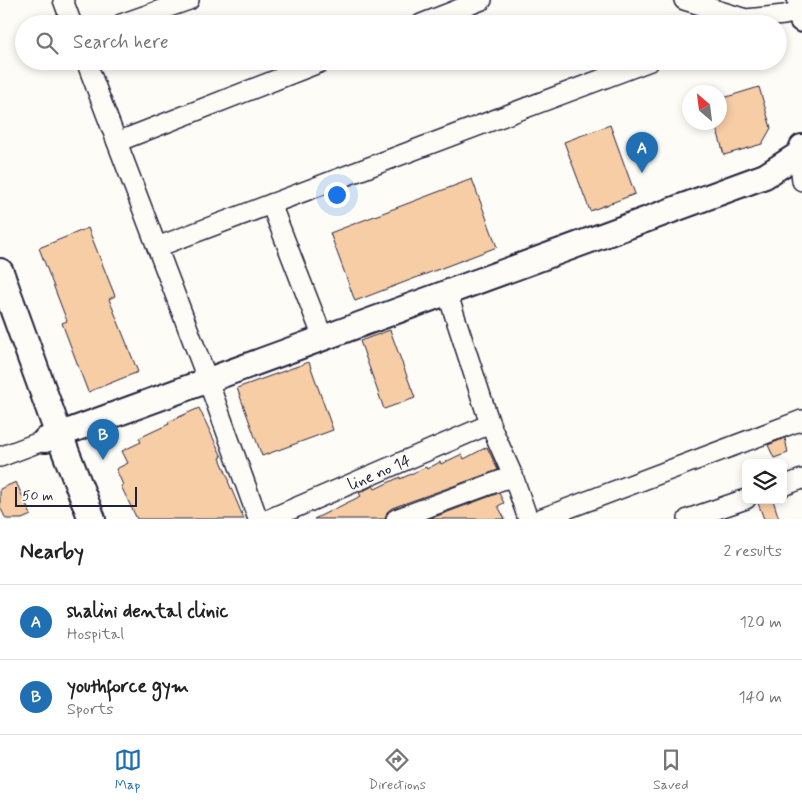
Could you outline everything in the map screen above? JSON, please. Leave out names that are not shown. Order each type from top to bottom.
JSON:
[{"type":"main road","points":[[0,272],[52,438],[75,519]]},
{"type":"main road","points":[[0,318],[52,438],[92,519]]},
{"type":"street","points":[[63,0],[69,15]]},
{"type":"street","points":[[146,15],[189,0]]},
{"type":"street","points":[[444,15],[482,0]]},
{"type":"street","points":[[684,0],[718,15]]},
{"type":"street","points":[[784,15],[801,10]]},
{"type":"street","points":[[89,70],[208,381],[258,519]]},
{"type":"street","points":[[117,142],[301,70]]},
{"type":"street","points":[[157,247],[626,70]]},
{"type":"street","points":[[801,152],[802,181]]},
{"type":"street","points":[[0,457],[765,176],[801,152]]},
{"type":"street","points":[[271,204],[323,338]]},
{"type":"street","points":[[447,292],[490,424],[528,519]]},
{"type":"street","points":[[540,519],[802,420]]},
{"type":"street","name":"line no 14","points":[[269,519],[490,424]]},
{"type":"street","points":[[396,519],[512,476]]},
{"type":"street","points":[[787,485],[802,479]]},
{"type":"street","points":[[688,519],[742,500]]},
{"type":"building","points":[[759,87],[771,128],[762,144],[724,155],[717,130],[727,130],[727,97]]},
{"type":"building","points":[[610,125],[635,194],[590,211],[564,142]]},
{"type":"building","points":[[472,179],[497,247],[355,301],[330,233]]},
{"type":"building","points":[[88,228],[115,296],[109,299],[138,372],[88,392],[62,323],[67,321],[39,248]]},
{"type":"building","points":[[390,330],[415,398],[384,409],[360,341]]},
{"type":"building","points":[[309,362],[333,430],[262,456],[237,388]]},
{"type":"building","points":[[199,408],[222,457],[220,458],[228,481],[244,519],[137,519],[121,486],[123,485],[116,469],[128,463],[122,451],[141,442],[139,438]]},
{"type":"building","points":[[785,438],[788,453],[774,458],[768,445]]},
{"type":"building","points":[[487,447],[498,470],[392,508],[387,512],[385,519],[314,519],[361,496],[359,493],[373,486],[375,489],[400,477],[400,479],[440,462],[441,464],[462,454],[464,459]]},
{"type":"building","points":[[16,482],[31,515],[22,519],[6,519],[0,507],[0,489]]},
{"type":"building","points":[[499,493],[504,503],[498,506],[505,519],[429,519]]},
{"type":"building","points":[[758,504],[774,504],[779,519],[764,519]]},
{"type":"place","name":"shalini dental clinic","points":[[642,173]]},
{"type":"place","name":"youthforce gym","points":[[103,460]]}]
